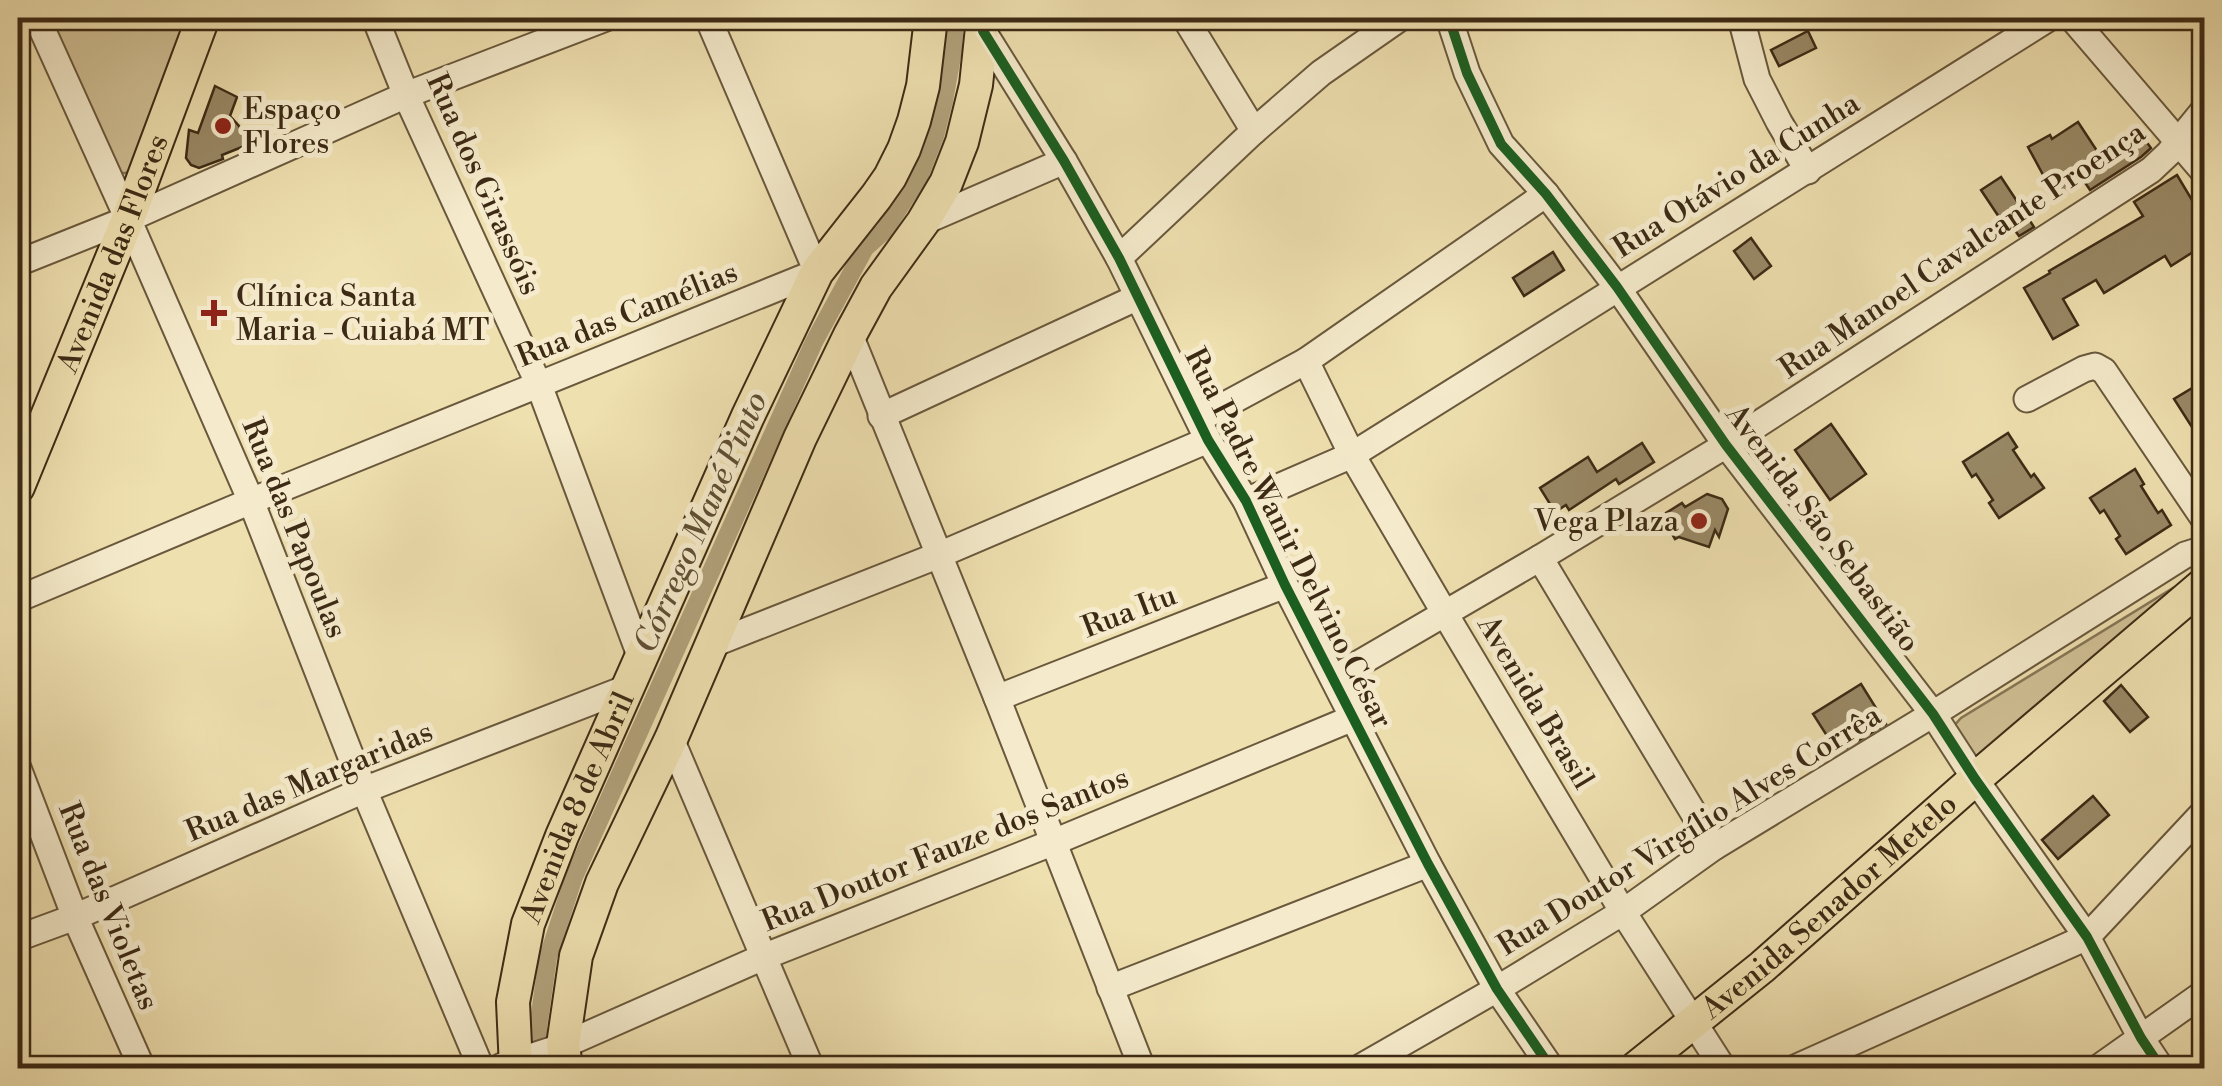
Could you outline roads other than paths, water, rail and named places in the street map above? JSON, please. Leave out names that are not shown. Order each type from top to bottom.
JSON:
[{"type":"main road","name":"Avenida das Flores","points":[[18,487],[128,219],[203,18]]},
{"type":"main road","name":"Avenida 8 de Abril","points":[[561,1054],[576,956],[602,883],[714,644],[817,272],[876,197],[904,149],[922,86],[932,18]]},
{"type":"main road","name":"Avenida 8 de Abril","points":[[513,1064],[513,1002],[528,924],[634,673],[774,427],[850,335],[876,288],[924,222],[946,183],[962,142],[976,85],[983,24]]},
{"type":"main road","name":"Avenida Senador Metelo","points":[[1636,1068],[1762,967],[1974,779],[2204,584]]},
{"type":"street","name":"Rua das Papoulas","points":[[37,18],[251,501],[364,790],[481,1068]]},
{"type":"street","name":"Rua dos Girassóis","points":[[374,18],[539,385],[634,673]]},
{"type":"street","points":[[18,262],[128,219],[406,95],[606,18]]},
{"type":"street","points":[[708,18],[817,272]]},
{"type":"street","points":[[1184,18],[1254,132]]},
{"type":"street","points":[[1120,258],[1321,74],[1400,18]]},
{"type":"street","name":"Avenida São Sebastião","points":[[1449,18],[1467,73],[1501,144],[1546,194],[1726,445],[1934,714],[1974,779],[2087,937],[2161,1068]]},
{"type":"street","points":[[1742,18],[1757,79],[1808,171]]},
{"type":"street","name":"Rua Otávio da Cunha","points":[[1246,501],[1352,455],[2049,18]]},
{"type":"street","points":[[2072,18],[2204,172]]},
{"type":"street","name":"Rua Padre Wanir Delvino César","points":[[983,24],[1120,258],[1203,429],[1246,501],[1428,864],[1498,989],[1551,1068]]},
{"type":"street","name":"Rua Manoel Cavalcante Proença","points":[[1334,678],[1726,445],[2151,170],[2204,110]]},
{"type":"street","points":[[924,222],[1064,162]]},
{"type":"street","points":[[714,644],[938,555],[1203,429],[1546,194]]},
{"type":"street","name":"Rua das Camélias","points":[[18,599],[817,272]]},
{"type":"street","points":[[881,416],[1138,297]]},
{"type":"street","points":[[850,335],[998,698],[1142,1068]]},
{"type":"street","name":"Avenida Brasil","points":[[1306,361],[1352,455],[1444,612],[1623,912],[1723,1068]]},
{"type":"street","points":[[2027,399],[2084,369],[2095,366],[2104,371],[2204,520]]},
{"type":"street","name":"Rua Doutor Virgílio Alves Corrêa","points":[[1359,1068],[1498,989],[1623,912],[1714,847],[2185,555],[2204,549]]},
{"type":"street","points":[[1540,558],[1714,847]]},
{"type":"street","name":"Rua Itu","points":[[998,698],[1285,585]]},
{"type":"street","name":"Rua das Margaridas","points":[[18,938],[75,917],[634,673]]},
{"type":"street","name":"Rua Doutor Fauze dos Santos","points":[[513,1064],[561,1054],[763,957],[1353,718]]},
{"type":"street","points":[[670,740],[811,1068]]},
{"type":"street","name":"Rua das Violetas","points":[[18,768],[75,917],[142,1068]]},
{"type":"street","points":[[1794,1068],[2087,937],[2204,812]]},
{"type":"street","points":[[1110,988],[1428,864]]},
{"type":"street","points":[[2098,1068],[2204,993]]},
{"type":"waterway","name":"Córrego Mané Pinto","points":[[537,1068],[548,957],[574,877],[814,342],[865,248],[884,231],[919,177],[944,101],[955,18]]},
{"type":"place","name":"Espaço Flores","points":[[223,126]]},
{"type":"place","name":"Clínica Santa Maria - Cuiabá MT","points":[[214,313]]},
{"type":"place","name":"Vega Plaza","points":[[1699,521]]}]
